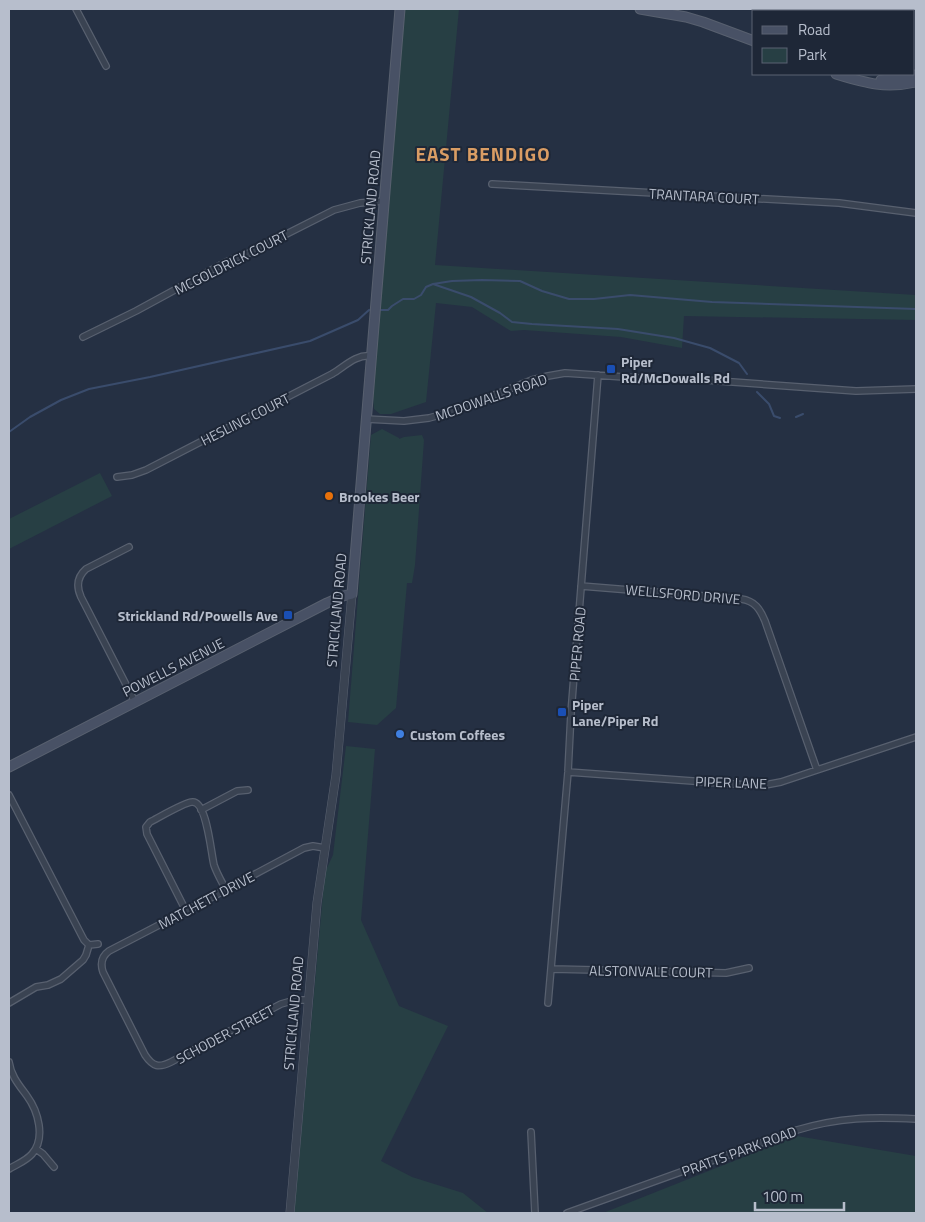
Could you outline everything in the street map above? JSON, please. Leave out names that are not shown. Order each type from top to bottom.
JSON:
[{"type":"main road","name":"STRICKLAND ROAD","points":[[352,594],[400,9]]},
{"type":"main road","points":[[640,9],[686,17],[752,40]]},
{"type":"main road","points":[[839,75],[865,83],[886,85],[916,82]]},
{"type":"main road","points":[[848,78],[886,80],[916,75]]},
{"type":"main road","name":"POWELLS AVENUE","points":[[9,767],[336,599],[352,594]]},
{"type":"street","points":[[76,9],[106,66]]},
{"type":"street","name":"TRANTARA COURT","points":[[492,184],[839,204],[916,213]]},
{"type":"street","name":"MCGOLDRICK COURT","points":[[83,338],[226,262],[249,253],[334,210],[384,201]]},
{"type":"street","name":"HESLING COURT","points":[[117,477],[132,475],[146,470],[332,374],[354,359],[365,355],[371,356]]},
{"type":"street","name":"MCDOWALLS ROAD","points":[[366,419],[404,421],[429,418],[451,412],[524,383],[548,376],[573,373],[705,380],[850,391],[876,392],[916,389]]},
{"type":"street","name":"PIPER ROAD","points":[[548,1003],[568,772],[598,375]]},
{"type":"street","points":[[129,547],[86,569],[80,575],[77,588],[136,702]]},
{"type":"street","name":"WELLSFORD DRIVE","points":[[581,586],[741,599],[753,602],[758,606],[765,620],[817,770]]},
{"type":"street","name":"STRICKLAND ROAD","points":[[290,1213],[317,902],[336,775],[352,594]]},
{"type":"street","name":"PIPER LANE","points":[[568,772],[756,785],[781,782],[916,737]]},
{"type":"street","points":[[201,810],[237,791],[248,790]]},
{"type":"street","points":[[9,795],[84,940],[89,945]]},
{"type":"street","points":[[186,912],[147,834],[146,827],[150,822],[190,802],[196,802],[208,830],[214,864],[226,890]]},
{"type":"street","name":"MATCHETT DRIVE","points":[[145,1055],[103,972],[102,961],[104,955],[304,848],[313,846],[325,848]]},
{"type":"street","points":[[89,945],[98,944]]},
{"type":"street","points":[[9,1003],[36,988],[61,979],[83,960],[89,945]]},
{"type":"street","name":"ALSTONVALE COURT","points":[[552,969],[726,973],[749,968]]},
{"type":"street","name":"SCHODER STREET","points":[[145,1055],[153,1064],[163,1065],[281,1004],[294,1000],[308,1000]]},
{"type":"street","points":[[9,1062],[12,1075],[30,1100],[36,1115],[39,1131],[36,1149],[27,1158],[9,1169]]},
{"type":"street","name":"PRATTS PARK ROAD","points":[[567,1213],[816,1124],[834,1120],[864,1118],[916,1119]]},
{"type":"street","points":[[531,1132],[535,1213]]},
{"type":"street","points":[[36,1149],[54,1167]]},
{"type":"green space","points":[[404,9],[459,9],[435,265],[916,295],[916,320],[684,316],[682,348],[621,337],[524,330],[511,331],[472,307],[436,303],[426,402],[391,414],[380,414],[374,409],[372,386]]},
{"type":"green space","points":[[382,429],[399,439],[422,435],[424,440],[415,565],[412,583],[407,583],[396,708],[377,725],[348,722],[371,435]]},
{"type":"green space","points":[[100,473],[112,496],[9,549],[9,519]]},
{"type":"green space","points":[[346,746],[375,749],[361,920],[399,1006],[448,1026],[381,1161],[412,1177],[463,1193],[488,1213],[294,1213],[325,872],[333,855]]},
{"type":"green space","points":[[797,1136],[916,1156],[916,1213],[603,1213]]},
{"type":"waterway","points":[[433,284],[452,281],[520,281],[542,291],[569,299],[594,299],[630,295],[712,302],[916,309]]},
{"type":"waterway","points":[[381,310],[388,310],[403,299],[414,299],[421,295],[426,287],[433,284],[471,297],[512,322],[618,329],[674,338],[710,348],[739,363],[747,374]]},
{"type":"waterway","points":[[9,432],[30,417],[61,400],[89,389],[310,341],[358,320],[369,310]]},
{"type":"waterway","points":[[757,392],[769,404],[774,416],[780,418]]},
{"type":"waterway","points":[[796,417],[803,414]]},
{"type":"place","name":"Piper Rd/McDowalls Rd","points":[[611,369]]},
{"type":"place","name":"Brookes Beer","points":[[329,496]]},
{"type":"place","name":"Strickland Rd/Powells Ave","points":[[288,615]]},
{"type":"place","name":"Piper Lane/Piper Rd","points":[[562,712]]},
{"type":"place","name":"Custom Coffees","points":[[400,734]]},
{"type":"district","name":"EAST BENDIGO","points":[[483,153]]}]
